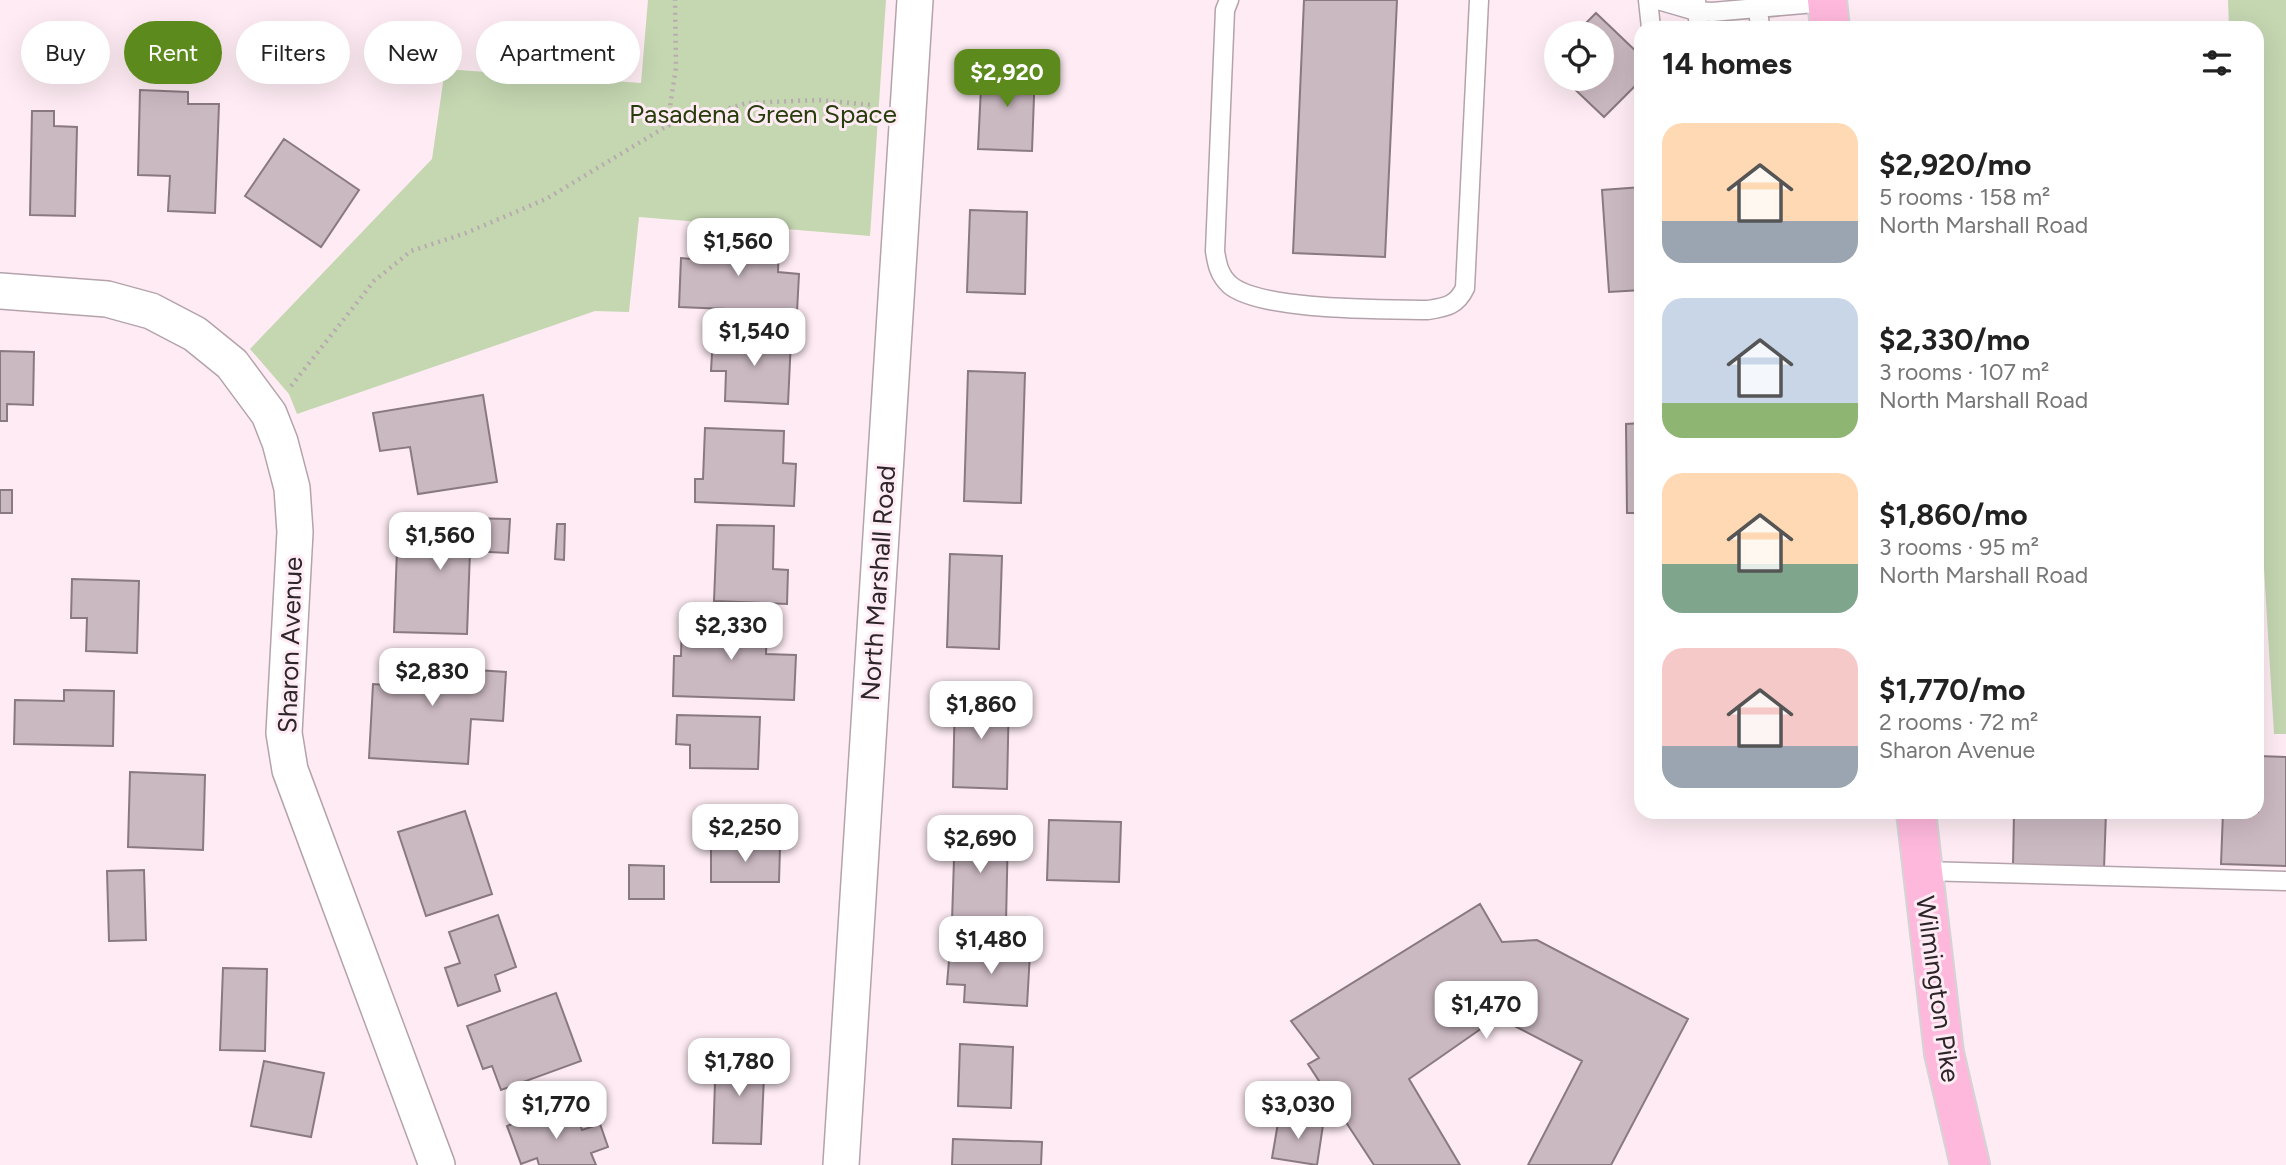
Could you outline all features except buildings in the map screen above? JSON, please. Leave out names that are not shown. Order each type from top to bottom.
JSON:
[{"type":"main road","name":"Wilmington Pike","points":[[1917,819],[1944,1053],[1970,1165]]},
{"type":"street","name":"North Marshall Road","points":[[841,1165],[915,0]]},
{"type":"street","name":"Sharon Avenue","points":[[0,291],[107,299],[151,311],[195,334],[232,364],[269,414],[280,442],[292,488],[295,532],[284,733],[290,770],[437,1165]]},
{"type":"lane","points":[[1229,0],[1225,10],[1215,251],[1219,272],[1230,285],[1251,296],[1280,302],[1428,310],[1446,307],[1459,300],[1465,288],[1479,0]]},
{"type":"lane","points":[[1648,0],[1650,21]]},
{"type":"lane","points":[[1658,0],[1697,13],[1758,8],[1828,10]]},
{"type":"lane","points":[[1758,8],[1759,21]]},
{"type":"lane","points":[[1922,871],[2286,881]]},
{"type":"path","points":[[667,127],[676,68],[675,0]]},
{"type":"path","points":[[269,414],[374,281],[411,251],[466,233],[546,199],[667,127],[747,103],[818,100],[908,108]]},
{"type":"green space","name":"Pasadena Green Space","points":[[648,0],[886,0],[870,236],[639,217],[629,312],[595,311],[297,414],[289,394],[250,349],[432,159],[443,84],[462,84],[462,70],[476,71],[476,84],[641,83]]},
{"type":"green space","points":[[2228,0],[2286,0],[2286,734],[2274,734],[2264,568],[2264,21],[2229,21]]}]
